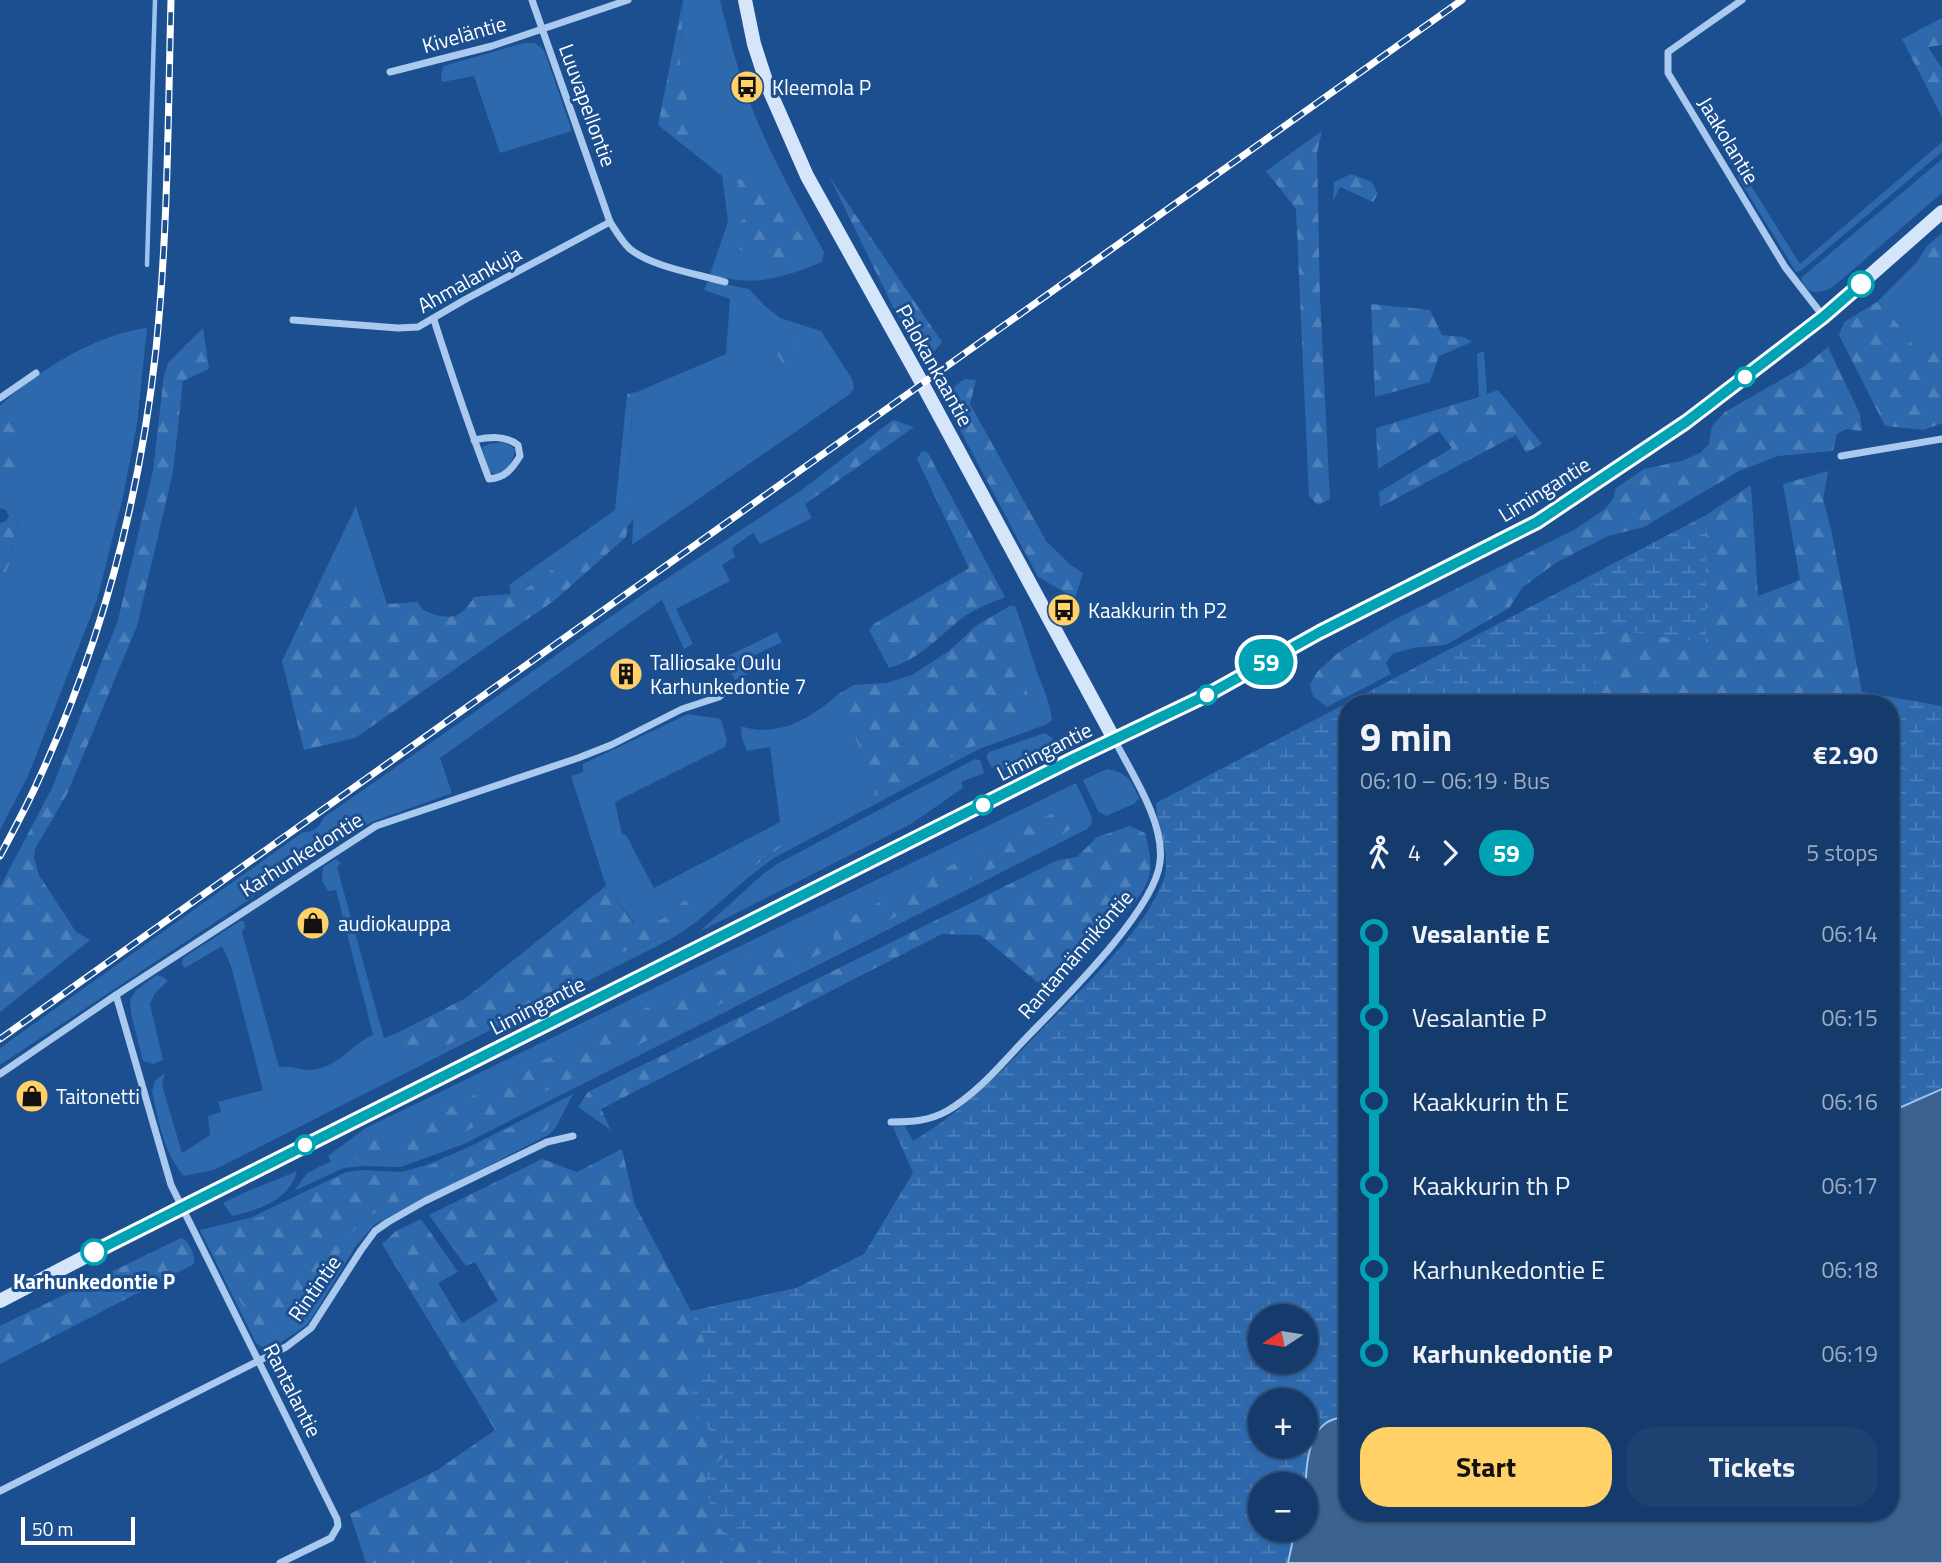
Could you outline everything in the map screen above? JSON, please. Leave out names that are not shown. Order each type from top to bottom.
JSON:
[{"type":"main road","name":"Palokankaantie","points":[[744,0],[768,87],[807,176],[1114,739]]},
{"type":"main road","name":"Limingantie","points":[[0,1301],[181,1207],[1114,739],[1207,695],[1320,632],[1537,522],[1686,422],[1823,317],[1942,212]]},
{"type":"street","name":"Luuvapellontie","points":[[532,0],[610,222],[628,247],[642,256],[725,282]]},
{"type":"street","name":"Kiveläntie","points":[[390,72],[432,63],[628,0]]},
{"type":"street","name":"Jaakolantie","points":[[1742,0],[1668,52],[1668,73],[1786,267],[1823,317]]},
{"type":"street","name":"Ahmalankuja","points":[[293,320],[398,328],[418,327],[610,222]]},
{"type":"street","points":[[434,320],[474,440],[489,479],[500,478],[513,468],[520,456],[518,445],[509,438],[474,440]]},
{"type":"street","points":[[0,398],[36,373]]},
{"type":"street","points":[[1841,456],[1942,439]]},
{"type":"street","name":"Karhunkedontie","points":[[0,1074],[376,826],[589,754],[682,709],[719,697],[725,691]]},
{"type":"street","name":"Rantamänniköntie","points":[[891,1122],[922,1122],[947,1110],[981,1085],[1083,979],[1150,893],[1160,864],[1161,849],[1156,827],[1147,803],[1114,739]]},
{"type":"street","points":[[116,995],[171,1185],[181,1207]]},
{"type":"street","name":"Rintintie","points":[[0,1491],[286,1348],[312,1328],[375,1231],[425,1201],[547,1142],[572,1136]]},
{"type":"street","name":"Rantalantie","points":[[181,1207],[337,1518],[338,1526],[331,1538],[279,1563]]},
{"type":"green space","points":[[683,0],[720,0],[750,104],[780,169],[824,252],[822,262],[780,277],[754,281],[710,274],[728,222],[722,176],[692,152],[698,139],[680,72]]},
{"type":"green space","points":[[683,0],[680,72],[698,139],[692,152],[658,125]]},
{"type":"green space","points":[[1942,18],[1942,45],[1928,47],[1942,68],[1942,117],[1902,39]]},
{"type":"green space","points":[[524,43],[535,43],[544,50],[572,131],[500,153],[474,76],[442,82],[441,73],[444,66]]},
{"type":"green space","points":[[1322,131],[1317,153],[1320,297],[1330,499],[1318,505],[1309,496],[1296,209],[1266,171]]},
{"type":"green space","points":[[1942,142],[1942,152],[1802,270],[1796,272],[1737,176],[1740,168],[1800,264]]},
{"type":"green space","points":[[1942,159],[1942,193],[1834,286],[1818,292],[1806,288],[1801,278]]},
{"type":"green space","points":[[1351,174],[1372,182],[1378,194],[1373,202],[1340,187],[1333,201],[1334,182]]},
{"type":"green space","points":[[829,176],[942,342],[932,354],[926,354],[895,311]]},
{"type":"green space","points":[[737,179],[751,180],[792,222],[813,254],[773,271],[733,245],[729,236],[745,217]]},
{"type":"green space","points":[[1942,233],[1942,256],[1922,271],[1917,262],[1926,247]]},
{"type":"green space","points":[[1942,256],[1942,353],[1939,354],[1917,350],[1883,305],[1877,302],[1917,262],[1922,270]]},
{"type":"green space","points":[[708,281],[749,289],[780,318],[821,331],[852,379],[854,388],[850,394],[632,545],[639,399],[637,392],[726,354],[730,299],[704,290]]},
{"type":"green space","points":[[1877,302],[1883,305],[1917,350],[1942,353],[1942,423],[1924,430],[1885,426],[1839,335],[1844,322]]},
{"type":"green space","points":[[1371,304],[1430,310],[1442,335],[1464,337],[1472,342],[1439,356],[1430,382],[1375,397]]},
{"type":"green space","points":[[147,328],[137,424],[123,497],[97,600],[28,776],[0,830],[0,590],[9,564],[18,518],[0,498],[0,493],[12,480],[18,427],[0,418],[0,406],[31,380],[68,356],[108,338]]},
{"type":"green space","points":[[203,328],[209,369],[183,381],[173,472],[137,626],[67,794],[35,849],[34,857],[39,875],[76,932],[90,940],[0,1012],[0,887],[52,788],[118,620],[153,471],[164,375],[168,363]]},
{"type":"green space","points":[[774,328],[779,328],[794,346],[794,356],[785,366],[775,348]]},
{"type":"green space","points":[[1828,347],[1860,414],[1862,431],[1846,429],[1837,434],[1833,451],[1778,456],[1739,471],[1644,527],[1608,536],[1557,562],[1523,587],[1509,608],[1446,645],[1412,648],[1392,654],[1386,663],[1391,674],[1350,695],[1339,695],[1339,701],[1327,707],[1313,696],[1310,685],[1317,672],[1339,652],[1392,621],[1574,530],[1605,509],[1613,499],[1616,488],[1644,469],[1681,461],[1700,453],[1709,444],[1712,426],[1725,412],[1805,366]]},
{"type":"green space","points":[[1484,351],[1487,394],[1498,390],[1542,444],[1526,453],[1516,435],[1380,507],[1379,492],[1452,448],[1439,431],[1378,469],[1376,428],[1479,397],[1477,354]]},
{"type":"green space","points":[[965,379],[976,380],[970,404],[1046,541],[1083,573],[1075,598],[1038,577],[949,409],[955,386]]},
{"type":"green space","points":[[637,392],[639,399],[634,519],[628,526],[626,537],[555,600],[355,738],[304,750],[282,661],[323,575],[339,567],[367,595],[387,604],[418,602],[426,611],[444,617],[461,613],[474,597],[511,594],[509,585],[520,593],[627,514],[632,408],[627,394]]},
{"type":"green space","points":[[627,394],[632,408],[627,514],[520,593],[509,585],[615,510]]},
{"type":"green space","points":[[0,418],[18,427],[24,438],[12,480],[0,493]]},
{"type":"green space","points":[[893,420],[914,427],[805,504],[799,492]]},
{"type":"green space","points":[[504,442],[515,449],[513,458],[506,469],[493,474],[488,469],[482,447]]},
{"type":"green space","points":[[922,451],[928,453],[1005,597],[971,612],[919,654],[889,668],[869,630],[874,624],[969,568],[917,459]]},
{"type":"green space","points":[[1828,471],[1823,499],[1862,695],[1596,695],[1595,637],[1613,630],[1706,643],[1706,515],[1751,485],[1758,596],[1800,580],[1783,484]]},
{"type":"green space","points":[[799,492],[812,518],[760,544],[753,533],[732,548],[735,557],[722,565],[730,581],[676,609],[693,644],[684,649],[662,600],[440,758],[452,793],[372,822],[333,844],[0,1065],[0,1048],[303,832],[316,829],[323,818],[646,592]]},
{"type":"green space","points":[[0,498],[18,518],[9,564],[0,590],[0,523],[6,521],[9,516],[6,510],[0,508]]},
{"type":"green space","points":[[356,506],[387,604],[367,595],[339,567],[323,575]]},
{"type":"green space","points":[[1706,515],[1706,643],[1614,630],[1596,637],[1596,695],[1362,695]]},
{"type":"green space","points":[[1010,606],[1015,606],[1049,706],[1052,720],[1045,725],[979,749],[774,858],[697,921],[669,940],[214,1170],[184,1176],[177,1167],[166,1146],[160,1125],[152,1091],[155,1081],[165,1073],[162,1085],[182,1153],[210,1135],[208,1116],[221,1112],[218,1102],[263,1090],[231,966],[222,946],[185,968],[182,965],[183,958],[244,921],[242,932],[279,1067],[312,1070],[333,1063],[373,1035],[336,890],[328,891],[322,880],[323,867],[336,859],[341,863],[337,867],[384,1038],[397,1033],[405,1066],[574,982],[589,961],[648,945],[689,922],[737,880],[783,846],[682,902],[661,920],[635,924],[606,886],[571,776],[583,772],[583,764],[688,714],[721,719],[727,741],[725,747],[615,802],[622,834],[626,835],[654,888],[780,822],[770,747],[747,751],[741,726],[769,730],[782,728],[818,710],[840,693],[877,795],[1021,643]]},
{"type":"green space","points":[[1010,606],[1021,643],[1030,717],[876,796],[840,693],[854,685],[886,683],[912,675],[949,651],[977,625]]},
{"type":"green space","points":[[777,632],[782,642],[751,657],[756,669],[735,680],[724,658]]},
{"type":"green space","points":[[1899,698],[1942,706],[1942,1089],[1899,1108]]},
{"type":"green space","points":[[1339,707],[1339,1418],[1326,1423],[1318,1446],[1318,1388],[1248,1388],[1248,1458],[1314,1458],[1309,1472],[1248,1472],[1248,1542],[1292,1542],[1288,1563],[765,1563],[755,1540],[731,1540],[713,1521],[704,1472],[730,1452],[695,1415],[691,1393],[706,1345],[691,1311],[796,1288],[864,1254],[913,1173],[893,1127],[905,1126],[913,1141],[951,1115],[1004,1068],[1130,936],[1155,899],[1163,881],[1166,871],[1156,803]]},
{"type":"green space","points":[[1045,733],[1056,745],[997,772],[992,768],[986,756],[989,752]]},
{"type":"green space","points":[[975,759],[980,760],[984,773],[961,782],[963,788],[911,824],[699,932],[777,864]]},
{"type":"green space","points":[[1107,769],[1128,778],[1139,798],[1134,804],[1106,816],[1098,811],[1083,780]]},
{"type":"green space","points":[[1076,783],[1092,817],[1091,825],[1087,829],[464,1144],[401,1167],[344,1168],[294,1191],[307,1173],[331,1161],[328,1156],[364,1129]]},
{"type":"green space","points":[[1063,808],[1069,808],[1074,823],[1070,830],[837,946],[833,942],[835,925]]},
{"type":"green space","points":[[1130,826],[1145,833],[1150,861],[1146,883],[1136,901],[1051,993],[980,935],[942,934],[601,1109],[611,1130],[578,1107],[588,1092],[1058,860],[1077,857],[1097,837]]},
{"type":"green space","points":[[790,840],[737,880],[689,922],[648,945],[589,961],[574,982],[405,1066],[397,1033],[466,998],[606,886],[634,924],[655,922],[672,913],[682,902]]},
{"type":"green space","points":[[830,937],[830,949],[434,1147],[407,1156],[364,1155],[343,1164],[337,1156],[374,1135],[392,1137],[746,957],[758,958],[791,942]]},
{"type":"green space","points":[[157,975],[168,981],[155,993],[150,1004],[163,1060],[153,1064],[143,1061],[130,1000],[136,990]]},
{"type":"green space","points":[[573,1094],[555,1129],[548,1135],[374,1225],[356,1246],[308,1324],[273,1348],[267,1350],[256,1343],[200,1230],[250,1218],[346,1172],[402,1172],[426,1165],[465,1149]]},
{"type":"green space","points":[[554,1107],[547,1130],[371,1215],[353,1231],[320,1285],[288,1328],[267,1338],[255,1327],[213,1254],[241,1223],[275,1212],[347,1172],[402,1174],[427,1167]]},
{"type":"green space","points":[[622,1149],[635,1205],[707,1345],[691,1393],[731,1452],[755,1540],[765,1563],[366,1563],[350,1514],[439,1469],[495,1430],[382,1244],[396,1231],[421,1219],[458,1272],[438,1283],[462,1323],[498,1301],[475,1262],[466,1266],[429,1215],[542,1159],[577,1172]]},
{"type":"green space","points":[[297,1171],[288,1189],[262,1207],[232,1216],[223,1203],[241,1194]]},
{"type":"green space","points":[[181,1238],[191,1249],[194,1264],[0,1364],[0,1326]]},
{"type":"shaded area","points":[[1942,1089],[1942,1563],[1288,1563],[1292,1542],[1318,1542],[1318,1472],[1306,1472],[1308,1458],[1318,1458],[1318,1432],[1326,1423],[1339,1418],[1339,1521],[1899,1521],[1899,1108]]},
{"type":"waterway","points":[[147,265],[155,0]]},
{"type":"railway","points":[[0,856],[38,781],[81,677],[115,570],[140,460],[156,349],[163,262],[171,0]]},
{"type":"railway","points":[[0,1039],[1462,0]]},
{"type":"bus line","name":"59","points":[[94,1252],[1069,761],[1207,695],[1320,632],[1537,522],[1686,422],[1823,317],[1861,284]]},
{"type":"place","name":"Kleemola P","points":[[747,87]]},
{"type":"place","name":"Kaakkurin th P2","points":[[1064,610]]},
{"type":"place","name":"Talliosake Oulu Karhunkedontie 7","points":[[626,674]]},
{"type":"place","name":"audiokauppa","points":[[313,923]]},
{"type":"place","name":"Taitonetti","points":[[32,1096]]},
{"type":"place","name":"Karhunkedontie P","points":[[94,1252]]}]
